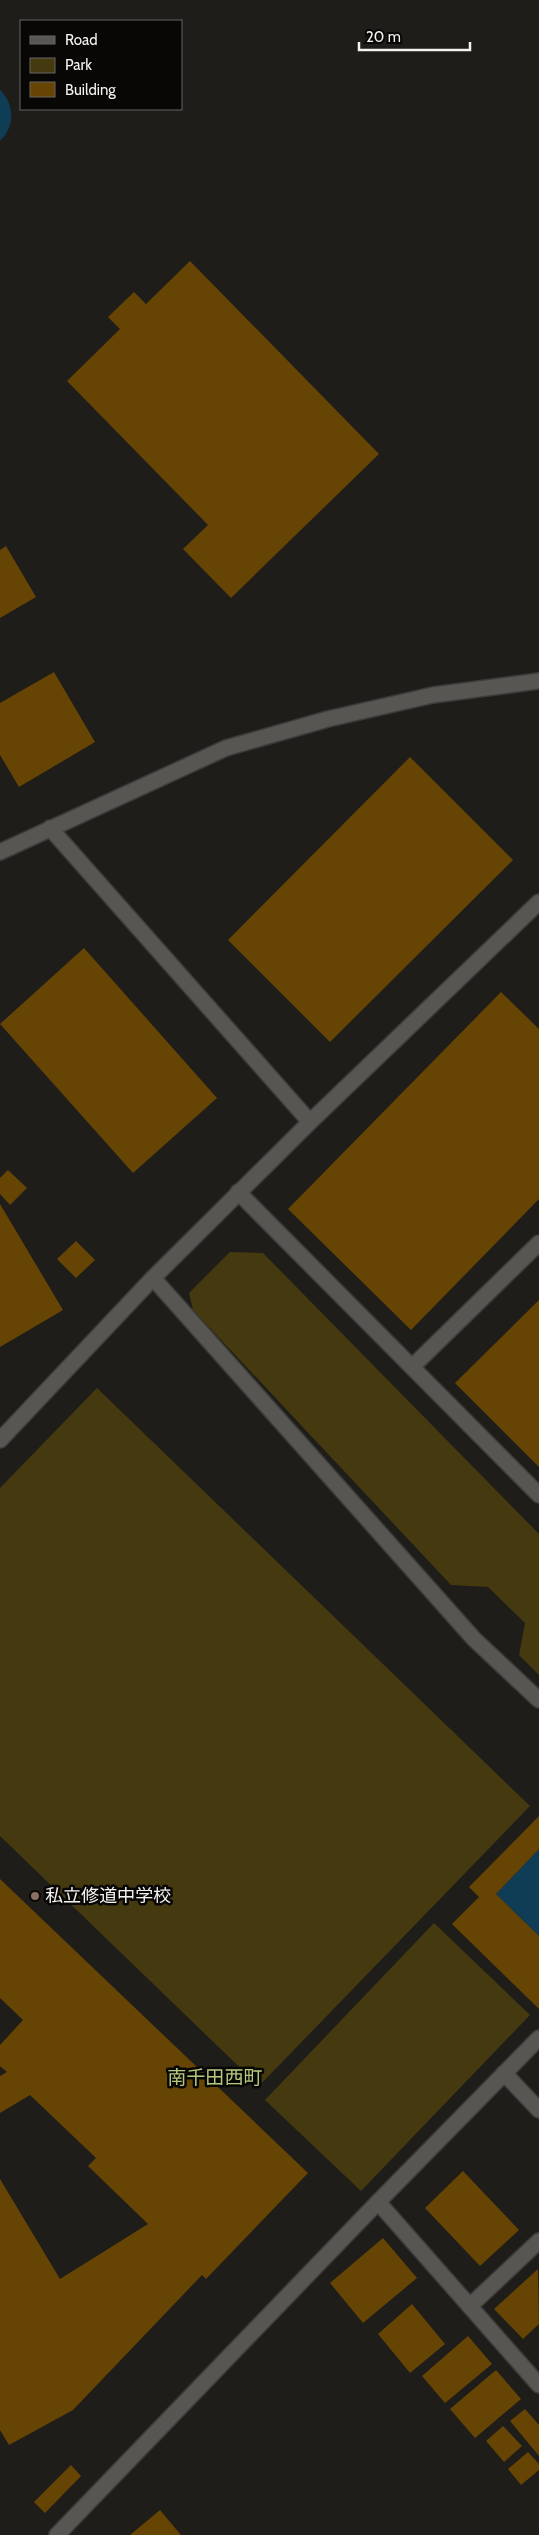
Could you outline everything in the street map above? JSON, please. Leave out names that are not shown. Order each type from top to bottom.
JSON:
[{"type":"street","points":[[0,852],[226,748],[328,719],[432,695],[539,681]]},
{"type":"street","points":[[50,828],[310,1122]]},
{"type":"street","points":[[0,1440],[153,1278],[238,1192],[539,902]]},
{"type":"street","points":[[238,1192],[413,1366],[539,1495]]},
{"type":"street","points":[[413,1366],[539,1243]]},
{"type":"street","points":[[153,1278],[474,1639],[539,1700]]},
{"type":"street","points":[[57,2535],[539,2038]]},
{"type":"street","points":[[504,2073],[539,2110]]},
{"type":"street","points":[[378,2202],[471,2305],[539,2385]]},
{"type":"street","points":[[471,2305],[539,2241]]},
{"type":"green space","points":[[230,1252],[263,1253],[539,1534],[539,1675],[519,1655],[525,1623],[488,1587],[451,1585],[193,1310],[189,1293]]},
{"type":"green space","points":[[97,1388],[530,1806],[259,2086],[0,1836],[0,1488]]},
{"type":"green space","points":[[434,1923],[530,2015],[361,2191],[265,2100]]},
{"type":"water","points":[[0,90],[11,109],[11,122],[0,141]]},
{"type":"water","points":[[539,1849],[539,1936],[496,1894]]},
{"type":"building","points":[[190,261],[379,454],[231,598],[183,549],[208,525],[67,381],[120,329],[108,317],[134,292],[146,304]]},
{"type":"building","points":[[6,546],[36,597],[0,618],[0,550]]},
{"type":"building","points":[[54,672],[95,742],[19,787],[0,755],[0,703]]},
{"type":"building","points":[[410,757],[513,860],[330,1042],[228,940]]},
{"type":"building","points":[[84,948],[217,1098],[133,1173],[0,1024]]},
{"type":"building","points":[[501,992],[539,1029],[539,1199],[411,1330],[288,1209]]},
{"type":"building","points":[[8,1170],[27,1188],[10,1205],[0,1194],[0,1178]]},
{"type":"building","points":[[0,1204],[63,1310],[0,1347]]},
{"type":"building","points":[[76,1241],[95,1260],[76,1278],[57,1259]]},
{"type":"building","points":[[539,1300],[539,1467],[455,1383]]},
{"type":"building","points":[[539,1816],[539,1849],[496,1894],[539,1936],[539,2009],[452,1924],[479,1897],[469,1887]]},
{"type":"building","points":[[0,1879],[308,2173],[206,2279],[202,2275],[73,2410],[9,2445],[0,2430],[0,2179],[60,2279],[148,2224],[88,2166],[96,2158],[30,2095],[0,2113],[0,2076],[7,2072],[0,2066],[0,2045],[23,2020],[0,1998]]},
{"type":"building","points":[[463,2171],[519,2230],[480,2266],[425,2208]]},
{"type":"building","points":[[383,2238],[417,2278],[363,2323],[330,2283]]},
{"type":"building","points":[[538,2269],[539,2324],[523,2339],[494,2309]]},
{"type":"building","points":[[412,2304],[445,2344],[410,2373],[378,2334]]},
{"type":"building","points":[[468,2336],[492,2364],[445,2403],[422,2376]]},
{"type":"building","points":[[496,2370],[521,2399],[475,2438],[450,2409]]},
{"type":"building","points":[[525,2409],[539,2425],[539,2456],[510,2421]]},
{"type":"building","points":[[503,2426],[522,2446],[504,2462],[486,2441]]},
{"type":"building","points":[[528,2452],[539,2464],[539,2470],[521,2485],[508,2469]]},
{"type":"building","points":[[71,2465],[81,2476],[45,2513],[34,2502]]},
{"type":"building","points":[[160,2510],[181,2535],[130,2535]]},
{"type":"place","name":"私立修道中学校","points":[[35,1896]]},
{"type":"district","name":"南千田西町","points":[[215,2077]]}]
